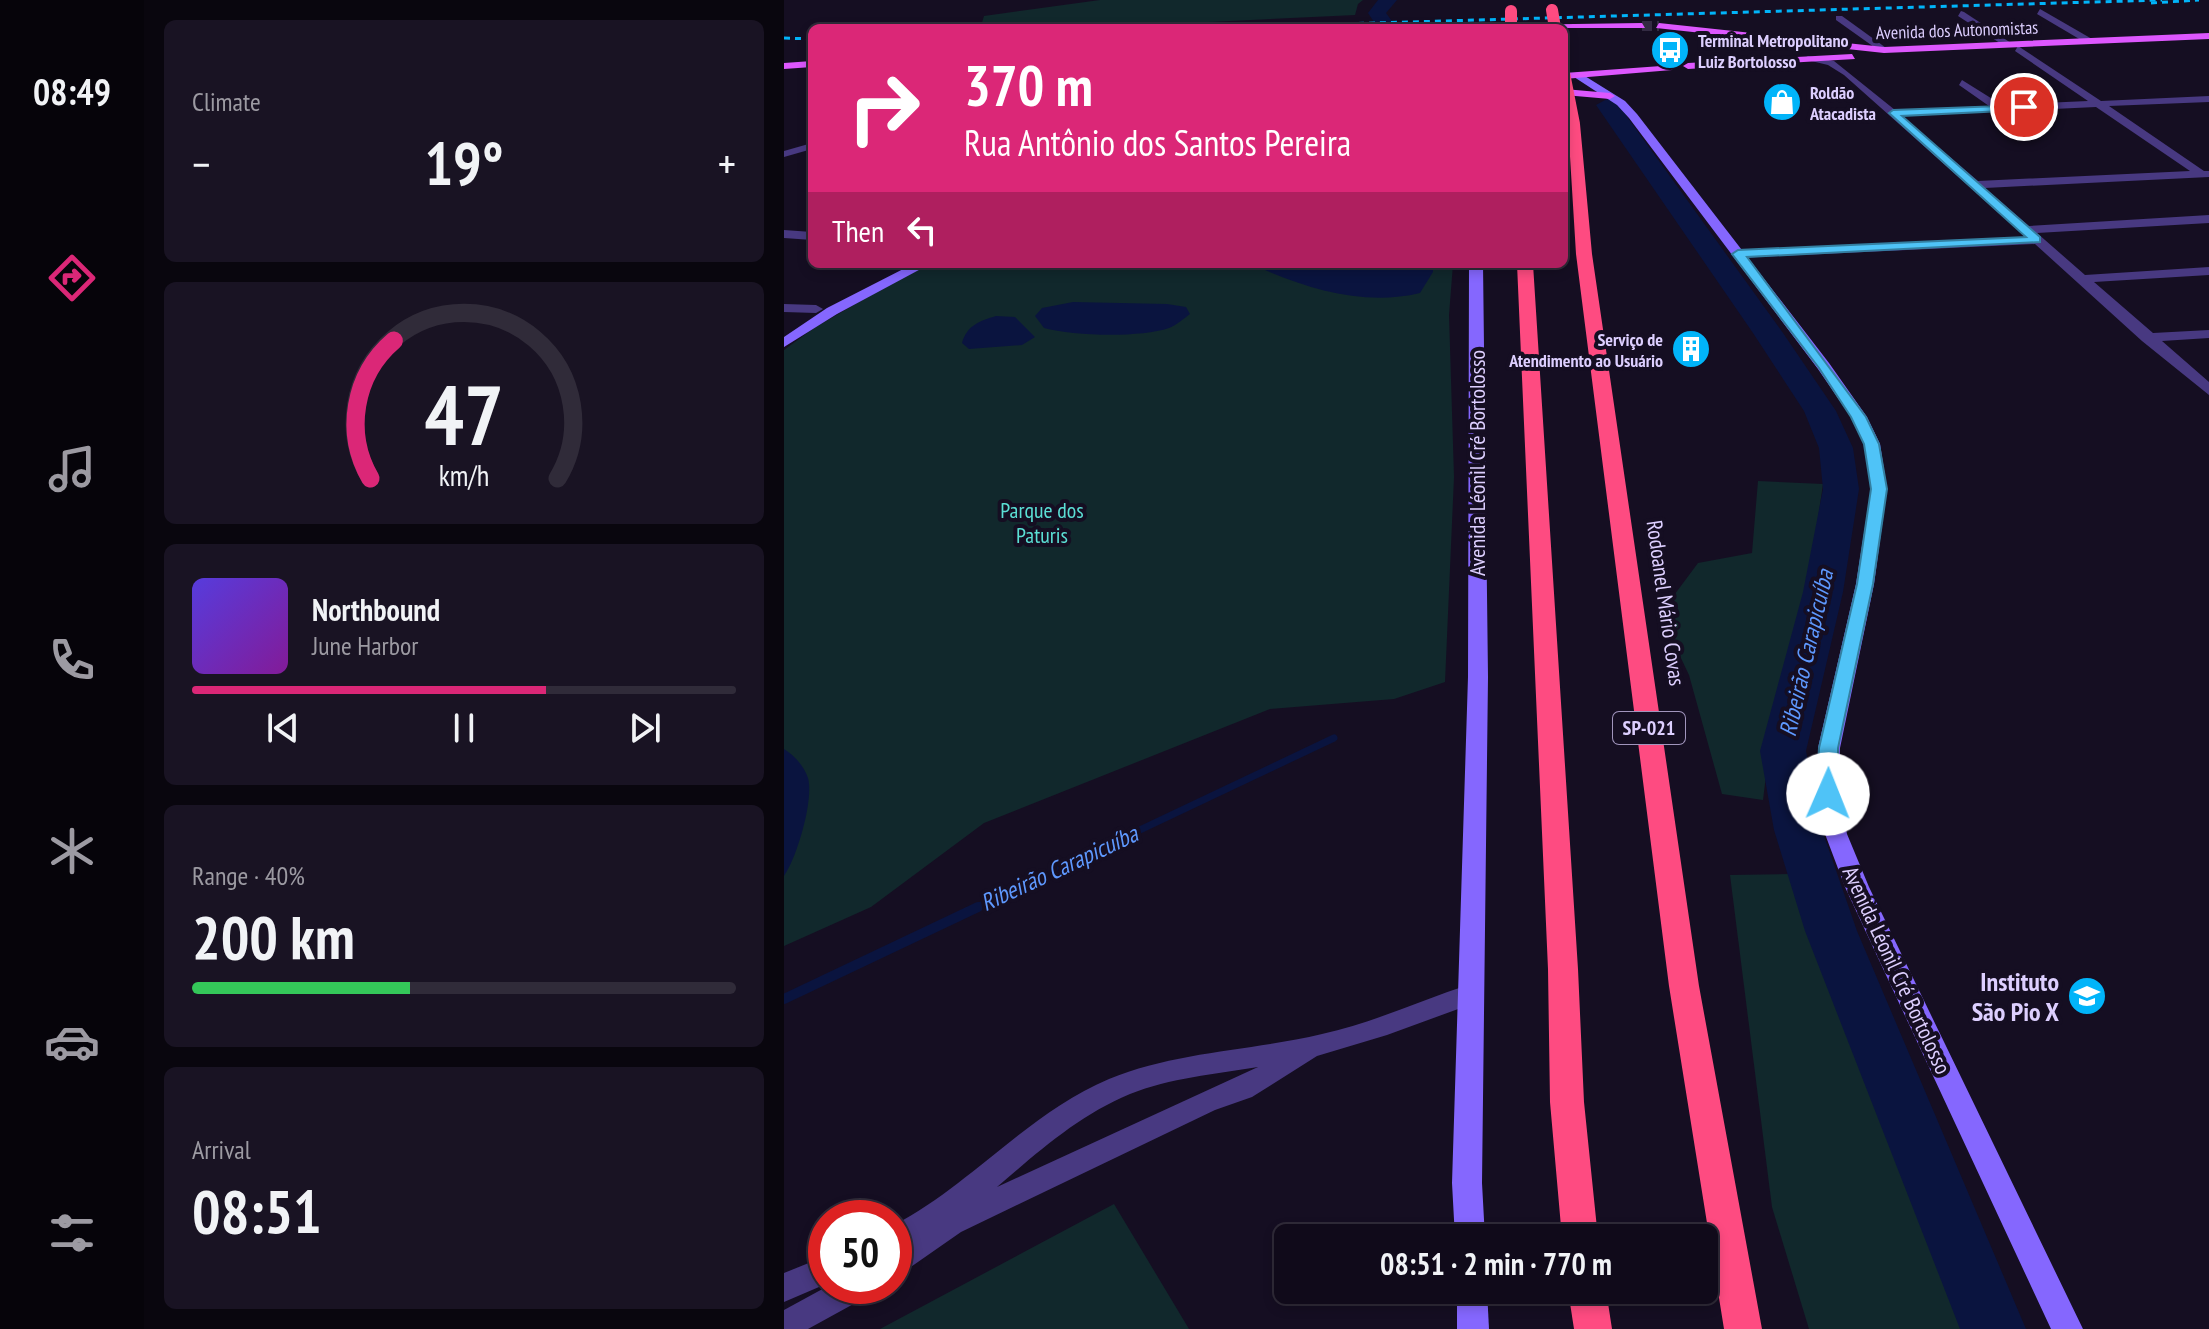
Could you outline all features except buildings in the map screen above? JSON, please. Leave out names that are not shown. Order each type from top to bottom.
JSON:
[{"type":"highway","name":"Rodoanel Mário Covas","points":[[1568,75],[1584,254],[1684,986],[1743,1329]]},
{"type":"highway","points":[[1525,268],[1563,969],[1567,1102],[1579,1224]]},
{"type":"highway","points":[[1589,1304],[1593,1329]]},
{"type":"main road","points":[[1568,27],[1642,26]]},
{"type":"main road","name":"Avenida dos Autonomistas","points":[[1659,26],[1884,50],[2209,38]]},
{"type":"main road","name":"Avenida dos Autonomistas","points":[[1688,66],[2209,38]]},
{"type":"main road","points":[[784,68],[808,66]]},
{"type":"main road","points":[[1568,75],[1672,67]]},
{"type":"main road","name":"Avenida Léonil Cré Bortolosso","points":[[1568,75],[1610,96],[1633,116],[1824,366],[1859,417],[1872,444],[1879,489],[1865,584],[1829,748],[1828,794],[1836,834],[1857,887],[2067,1329]]},
{"type":"main road","points":[[1568,92],[1610,96]]},
{"type":"main road","points":[[784,330],[816,309],[896,268]]},
{"type":"main road","points":[[784,343],[832,311],[915,268]]},
{"type":"main road","name":"Avenida Léonil Cré Bortolosso","points":[[1469,1224],[1467,1183],[1478,677],[1476,268]]},
{"type":"main road","points":[[1472,1304],[1473,1329]]},
{"type":"street","points":[[2040,12],[2089,41]]},
{"type":"street","points":[[1961,14],[2207,176]]},
{"type":"street","points":[[1839,18],[1884,50]]},
{"type":"street","points":[[1808,59],[1838,67],[2209,390]]},
{"type":"street","points":[[1962,83],[2000,108]]},
{"type":"street","points":[[1893,113],[2209,99]]},
{"type":"street","points":[[784,154],[808,147]]},
{"type":"street","points":[[1976,185],[2207,176]]},
{"type":"street","points":[[1738,254],[2031,235],[2209,219]]},
{"type":"street","points":[[784,234],[808,236]]},
{"type":"street","points":[[2080,279],[2209,271]]},
{"type":"street","points":[[784,308],[816,309]]},
{"type":"street","points":[[2147,338],[2209,334]]},
{"type":"street","points":[[912,1232],[966,1195],[1042,1130],[1119,1088],[1187,1069],[1319,1045],[1471,994]]},
{"type":"street","points":[[912,1249],[950,1223],[1205,1102],[1242,1089],[1319,1045]]},
{"type":"street","points":[[784,1288],[808,1278]]},
{"type":"street","points":[[784,1326],[824,1304]]},
{"type":"green space","points":[[1100,0],[1363,0],[1358,4],[1355,15],[1167,24],[982,24],[984,16]]},
{"type":"green space","name":"Parque dos Paturis","points":[[918,268],[1453,268],[1449,315],[1454,477],[1445,682],[1394,699],[1270,709],[984,823],[871,907],[784,946],[784,350],[814,328]]},
{"type":"green space","points":[[1758,481],[1823,484],[1800,641],[1774,710],[1763,800],[1722,794],[1689,675],[1671,637],[1672,598],[1698,563],[1752,553]]},
{"type":"green space","points":[[1789,874],[1920,1184],[1974,1329],[1809,1329],[1772,1207],[1730,875]]},
{"type":"green space","points":[[1114,1204],[1189,1329],[880,1329]]},
{"type":"shaded area","points":[[1261,268],[1433,268],[1420,293],[1399,297],[1334,293]]},
{"type":"shaded area","points":[[1073,302],[1167,304],[1186,307],[1190,314],[1172,327],[1156,331],[1106,335],[1044,328],[1035,316],[1042,308]]},
{"type":"shaded area","points":[[996,316],[1015,317],[1035,337],[1022,345],[969,349],[962,343],[971,328]]},
{"type":"shaded area","points":[[784,749],[804,769],[808,778],[809,800],[794,856],[784,876]]},
{"type":"waterway","name":"Ribeirão Carapicuíba","points":[[1384,24],[1377,13],[1388,0]]},
{"type":"waterway","name":"Ribeirão Carapicuíba","points":[[1607,105],[1768,333],[1820,411],[1836,448],[1841,489],[1823,592],[1783,751],[1798,830],[1831,931],[1993,1329]]},
{"type":"waterway","name":"Ribeirão Carapicuíba","points":[[973,909],[1334,738]]},
{"type":"waterway","name":"Ribeirão Carapicuíba","points":[[784,999],[978,907]]},
{"type":"tunnel","points":[[1642,26],[1659,26]]},
{"type":"railway","points":[[1341,24],[2162,0]]},
{"type":"railway","points":[[2151,3],[2199,0]]},
{"type":"railway","points":[[784,38],[808,39]]},
{"type":"place","name":"Terminal Metropolitano Luiz Bortolosso","points":[[1670,50]]},
{"type":"place","name":"Roldão Atacadista","points":[[1782,102]]},
{"type":"place","name":"Serviço de Atendimento ao Usuário","points":[[1691,349]]},
{"type":"place","name":"Instituto São Pio X","points":[[2087,996]]},
{"type":"route","points":[[1828,794],[1829,748],[1865,584],[1879,489],[1872,444],[1859,417],[1824,366],[1738,254],[2036,240],[1893,113],[2024,107]]}]
